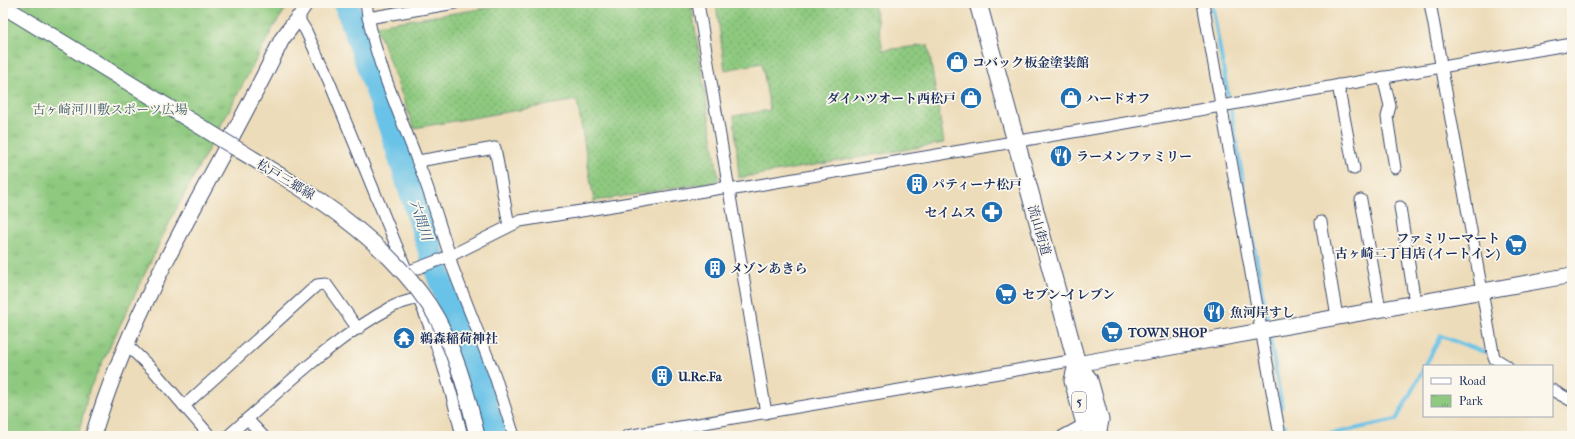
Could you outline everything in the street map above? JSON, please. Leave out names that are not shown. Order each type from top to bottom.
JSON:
[{"type":"main road","name":"流山街道","points":[[978,3],[1076,362],[1074,380],[1093,432]]},
{"type":"street","points":[[93,436],[110,388],[161,272],[282,39],[308,3]]},
{"type":"street","points":[[366,3],[370,33],[403,125],[418,161],[448,257],[495,376],[514,436]]},
{"type":"street","points":[[368,18],[455,3]]},
{"type":"street","points":[[698,3],[766,413]]},
{"type":"street","points":[[1203,3],[1280,436]]},
{"type":"street","points":[[1430,3],[1494,358],[1505,365]]},
{"type":"street","name":"松戸三郷線","points":[[3,6],[319,200],[374,242],[398,266],[430,307],[458,367],[469,400],[476,436]]},
{"type":"street","points":[[298,18],[306,31],[329,81],[411,270],[418,298],[443,368],[462,436]]},
{"type":"street","points":[[411,270],[448,257],[520,220],[728,189],[1015,141],[1572,44]]},
{"type":"street","points":[[1383,77],[1390,106],[1387,117],[1395,168]]},
{"type":"street","points":[[1338,85],[1354,169]]},
{"type":"street","points":[[418,161],[495,148],[508,226]]},
{"type":"street","points":[[1361,200],[1380,309]]},
{"type":"street","points":[[1400,207],[1415,303]]},
{"type":"street","points":[[1321,222],[1337,317]]},
{"type":"street","points":[[627,436],[1076,362],[1572,275]]},
{"type":"street","points":[[184,406],[317,285],[326,284],[358,329]]},
{"type":"street","points":[[228,436],[310,364],[358,329],[392,307],[418,298]]},
{"type":"street","points":[[128,346],[154,371],[210,436]]},
{"type":"street","points":[[1553,391],[1572,401]]},
{"type":"street","points":[[247,419],[263,436]]},
{"type":"street","points":[[1063,436],[1093,432]]},
{"type":"green space","name":"古ヶ崎河川敷スポーツ広場","points":[[3,3],[290,3],[274,26],[172,217],[89,390],[78,436],[3,436]]},
{"type":"green space","points":[[520,3],[691,3],[719,181],[594,201],[577,100],[414,128],[376,25]]},
{"type":"green space","points":[[716,3],[874,3],[883,50],[928,45],[944,143],[739,178],[734,116],[770,110],[762,63],[725,70]]},
{"type":"waterway","name":"六間川","points":[[346,3],[391,128],[436,268],[476,376],[495,436]]},
{"type":"waterway","points":[[1212,3],[1228,95]]},
{"type":"waterway","points":[[1231,111],[1282,407]]},
{"type":"waterway","points":[[1426,365],[1441,336],[1484,352]]},
{"type":"waterway","points":[[1321,436],[1396,420],[1423,370]]},
{"type":"waterway","points":[[1285,425],[1286,436]]},
{"type":"waterway","points":[[1007,436],[1016,434],[1027,436]]},
{"type":"place","name":"コバック板金塗装館","points":[[957,62]]},
{"type":"place","name":"ダイハツオート西松戸","points":[[971,98]]},
{"type":"place","name":"ハードオフ","points":[[1071,98]]},
{"type":"place","name":"ラーメンファミリー","points":[[1061,156]]},
{"type":"place","name":"パティーナ松戸","points":[[917,184]]},
{"type":"place","name":"セイムス","points":[[992,212]]},
{"type":"place","name":"ファミリーマート 古ヶ崎二丁目店 (イートイン)","points":[[1516,245]]},
{"type":"place","name":"メゾンあきら","points":[[715,268]]},
{"type":"place","name":"セブン-イレブン","points":[[1006,294]]},
{"type":"place","name":"魚河岸すし","points":[[1214,312]]},
{"type":"place","name":"TOWN SHOP","points":[[1112,332]]},
{"type":"place","name":"鵜森稲荷神社","points":[[404,338]]},
{"type":"place","name":"U.Re.Fa","points":[[662,376]]}]
